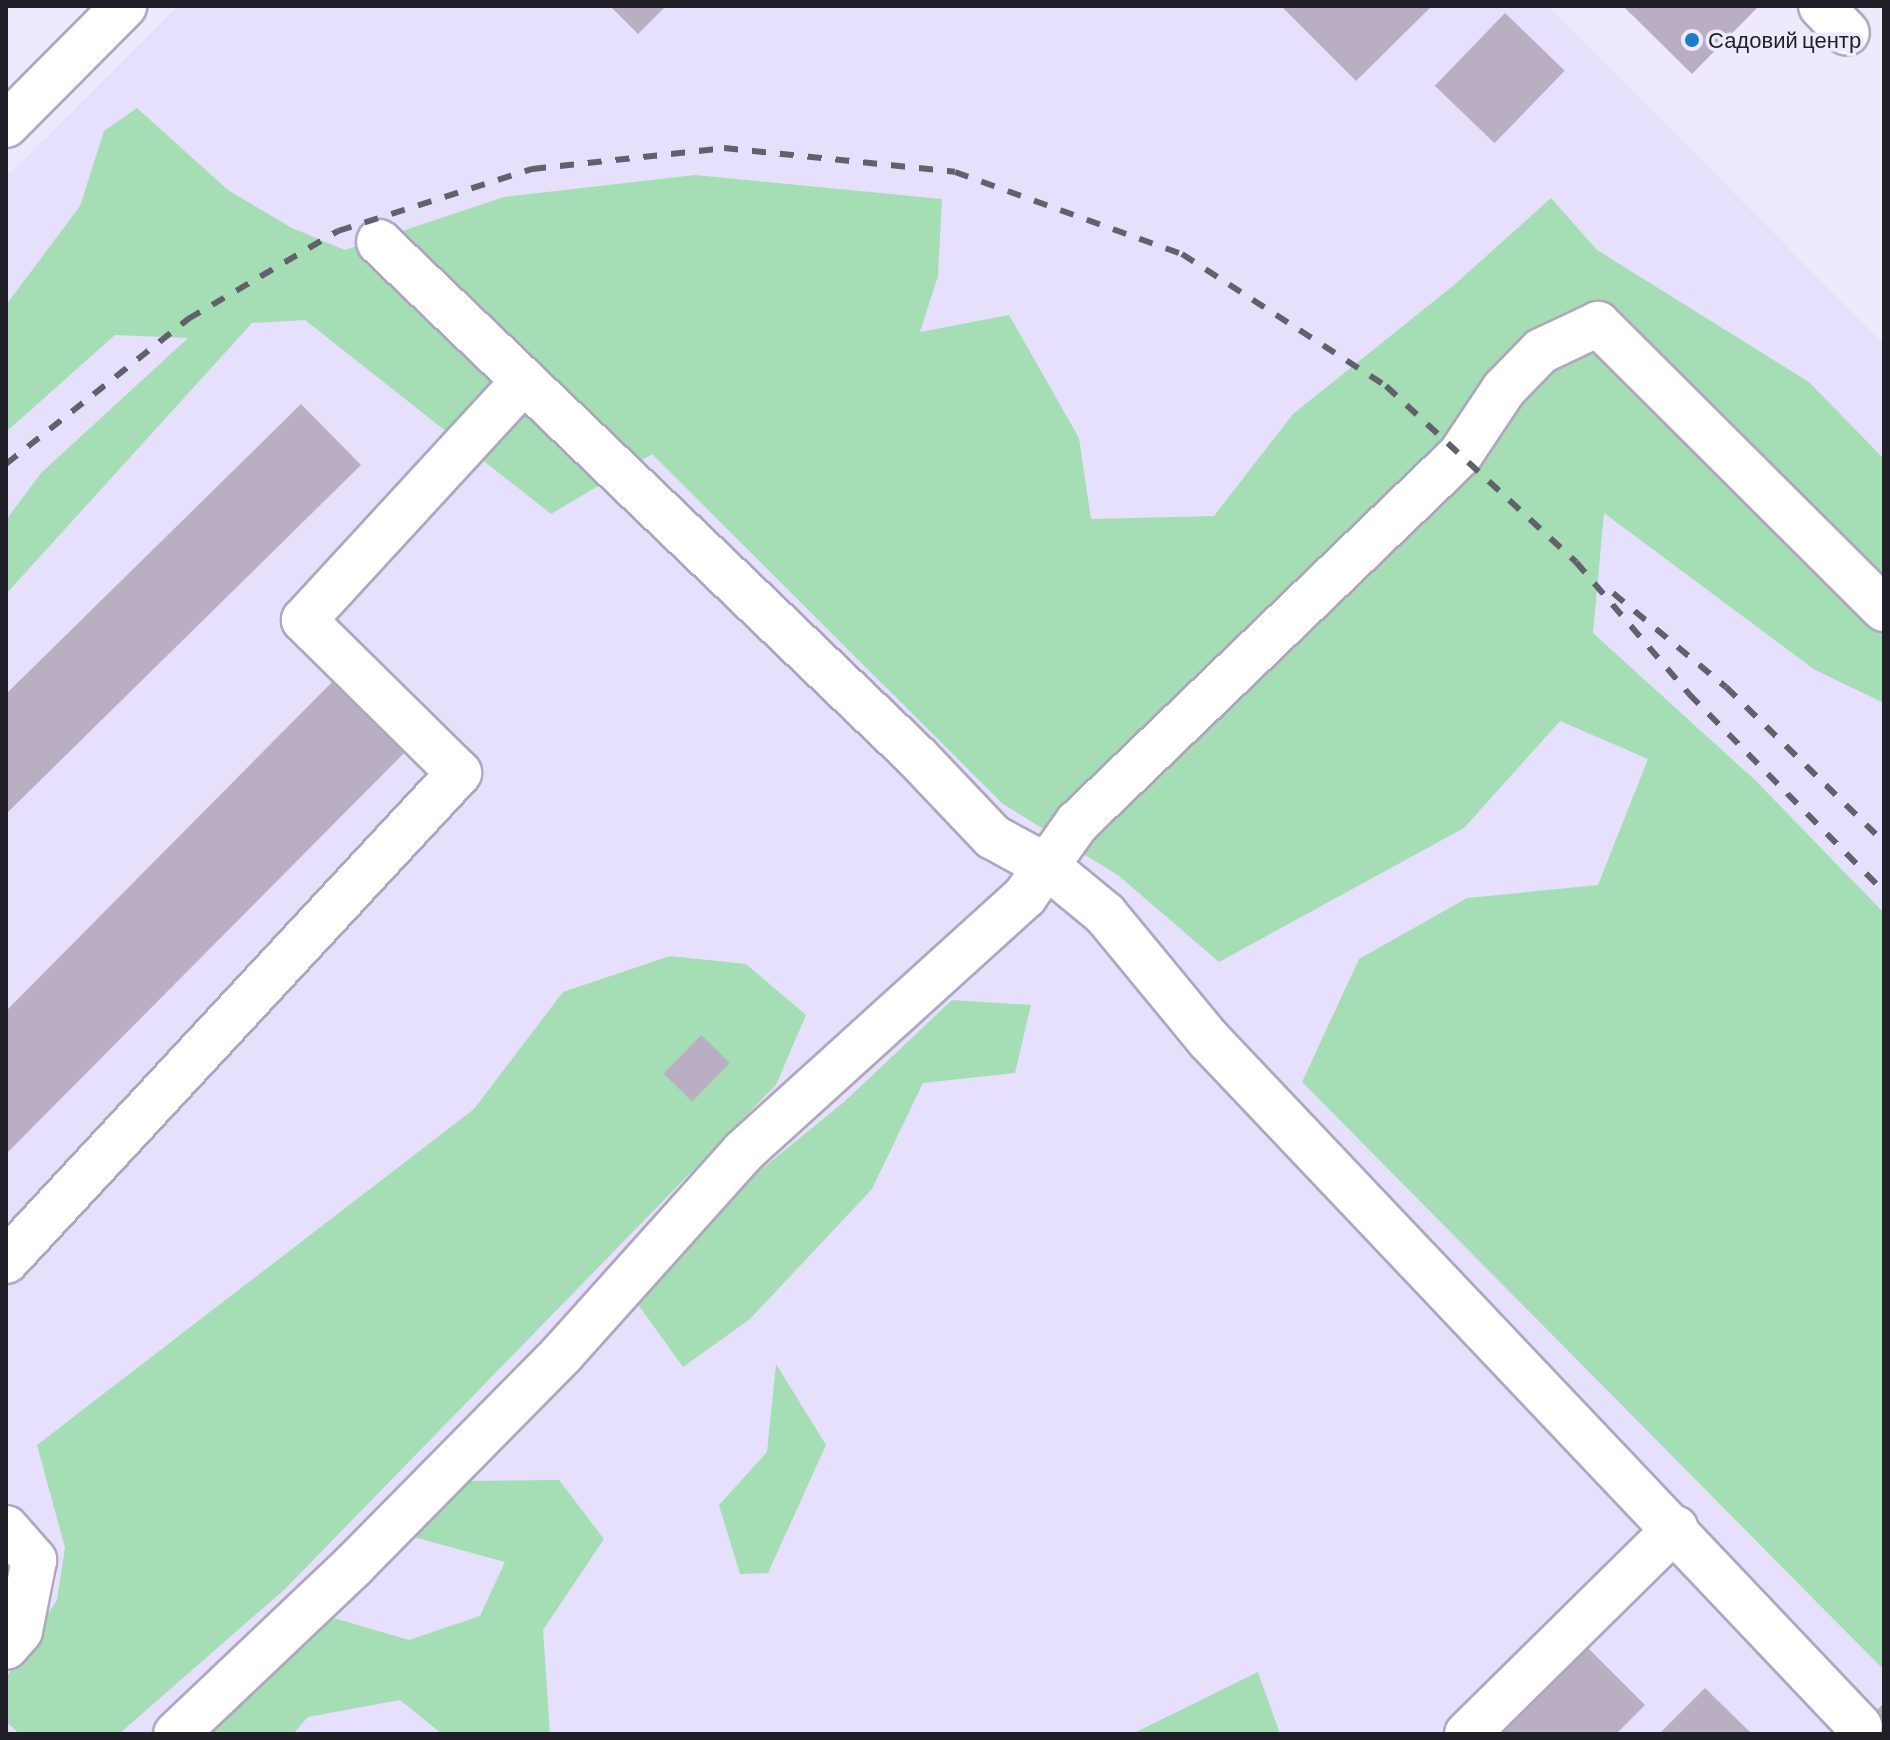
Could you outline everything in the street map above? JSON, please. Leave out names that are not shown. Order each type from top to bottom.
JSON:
[{"type":"street","points":[[6,125],[124,6]]},
{"type":"street","points":[[379,242],[993,837],[1048,867],[1105,914],[1209,1040],[1676,1528],[1860,1727]]},
{"type":"street","points":[[176,1734],[354,1565],[562,1354],[743,1152],[1025,896],[1077,823],[1460,455],[1504,389],[1541,351],[1598,324],[1884,609]]},
{"type":"street","points":[[6,1261],[459,773],[304,620],[524,381]]},
{"type":"street","points":[[6,1528],[34,1560],[20,1631],[6,1647]]},
{"type":"street","points":[[1467,1734],[1676,1528]]},
{"type":"shaded area","points":[[178,6],[1549,6],[1884,344],[1884,1734],[6,1734],[6,177]]},
{"type":"green space","points":[[137,108],[228,190],[292,228],[345,250],[504,197],[695,175],[942,199],[938,276],[920,332],[1009,315],[1079,438],[1091,519],[1214,516],[1293,414],[1454,285],[1551,198],[1597,250],[1809,382],[1884,459],[1884,703],[1815,670],[1604,513],[1593,633],[1756,781],[1884,913],[1884,1670],[1302,1082],[1359,959],[1467,898],[1598,885],[1648,759],[1560,721],[1464,828],[1219,962],[1119,876],[1003,804],[652,454],[551,514],[305,320],[252,323],[6,594],[6,520],[41,473],[188,338],[115,335],[6,432],[6,305],[80,206],[104,131]]},
{"type":"green space","points":[[670,956],[746,964],[806,1015],[776,1085],[285,1589],[119,1734],[20,1734],[6,1722],[6,1678],[57,1600],[65,1548],[37,1445],[474,1109],[563,992]]},
{"type":"green space","points":[[952,1000],[1031,1005],[1015,1073],[923,1083],[872,1189],[750,1319],[683,1367],[634,1299],[748,1180],[844,1102]]},
{"type":"green space","points":[[776,1364],[826,1445],[768,1573],[740,1574],[719,1505],[767,1452]]},
{"type":"green space","points":[[559,1480],[604,1539],[543,1630],[550,1734],[442,1734],[400,1700],[308,1717],[293,1734],[200,1734],[327,1616],[409,1640],[480,1616],[505,1562],[410,1536],[470,1481]]},
{"type":"green space","points":[[1258,1672],[1280,1734],[1132,1734]]},
{"type":"building","points":[[610,6],[666,6],[638,34]]},
{"type":"building","points":[[1281,6],[1432,6],[1356,81]]},
{"type":"building","name":"Садовий центр","points":[[1623,6],[1759,6],[1692,74]]},
{"type":"building","points":[[1505,13],[1565,71],[1495,143],[1435,86]]},
{"type":"building","points":[[301,404],[361,465],[6,814],[6,694]]},
{"type":"building","points":[[344,670],[416,741],[6,1154],[6,1011]]},
{"type":"building","points":[[701,1035],[730,1063],[692,1102],[663,1074]]},
{"type":"building","points":[[1582,1642],[1645,1705],[1616,1734],[1490,1734]]},
{"type":"building","points":[[1705,1688],[1752,1734],[1659,1734]]},
{"type":"building","points":[[1884,1703],[1884,1734],[1853,1734]]},
{"type":"railway","points":[[6,464],[188,319],[338,231],[532,169],[724,148],[955,172],[1182,254],[1386,386],[1576,562],[1689,694],[1884,892]]},
{"type":"railway","points":[[1613,593],[1726,687],[1884,842]]},
{"type":"place","name":"Садовий центр","points":[[1692,40]]}]
